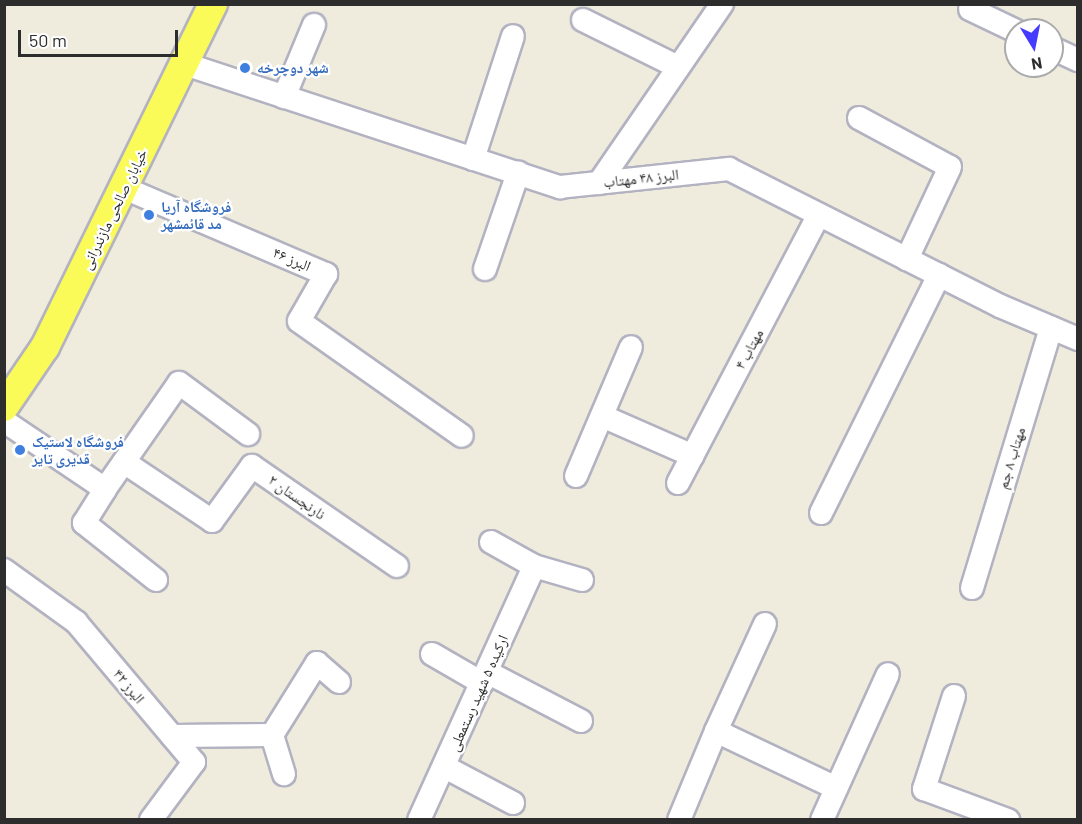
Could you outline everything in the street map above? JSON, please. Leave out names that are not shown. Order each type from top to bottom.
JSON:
[{"type":"main road","name":"خیابان صالحی مازندرانی","points":[[4,408],[45,347],[213,4]]},
{"type":"street","points":[[599,183],[722,4]]},
{"type":"street","points":[[970,9],[1004,25]]},
{"type":"street","points":[[584,20],[678,67]]},
{"type":"street","points":[[284,97],[314,25]]},
{"type":"street","points":[[473,159],[513,36]]},
{"type":"street","name":"البرز ۴۸ مهتاب","points":[[185,64],[560,187],[729,169],[939,275],[1077,339]]},
{"type":"street","points":[[860,118],[951,167],[907,259]]},
{"type":"street","points":[[485,269],[518,173]]},
{"type":"street","name":"البرز ۴۶","points":[[124,188],[326,274],[299,321],[462,436]]},
{"type":"street","name":"مهتاب ۴","points":[[678,483],[819,215]]},
{"type":"street","points":[[821,513],[939,275]]},
{"type":"street","name":"مهتاب ۸ جم","points":[[972,588],[1051,327]]},
{"type":"street","points":[[576,476],[631,347]]},
{"type":"street","points":[[156,580],[84,523],[105,489],[179,383],[248,434]]},
{"type":"street","points":[[602,416],[693,456]]},
{"type":"street","points":[[4,421],[105,489]]},
{"type":"street","name":"نارنجستان ۲","points":[[124,462],[212,521],[252,466],[397,567]]},
{"type":"street","points":[[491,542],[534,566],[582,580]]},
{"type":"street","name":"ارکیده ۵ شهید رستمعلی","points":[[419,819],[445,767],[534,566]]},
{"type":"street","name":"البرز ۴۲","points":[[4,570],[76,622],[194,762],[151,819]]},
{"type":"street","points":[[679,819],[765,624]]},
{"type":"street","points":[[432,654],[580,721]]},
{"type":"street","points":[[284,774],[272,735],[317,663],[339,682]]},
{"type":"street","points":[[822,819],[888,674]]},
{"type":"street","points":[[954,696],[924,789],[998,818]]},
{"type":"street","points":[[716,731],[836,788]]},
{"type":"street","points":[[172,736],[272,735]]},
{"type":"street","points":[[445,767],[513,804]]},
{"type":"place","name":"شهر دوچرخه","points":[[245,68]]},
{"type":"place","name":"فروشگاه آریا مد قائمشهر","points":[[149,215]]},
{"type":"place","name":"فروشگاه لاستیک قدیری تایر","points":[[20,450]]}]
